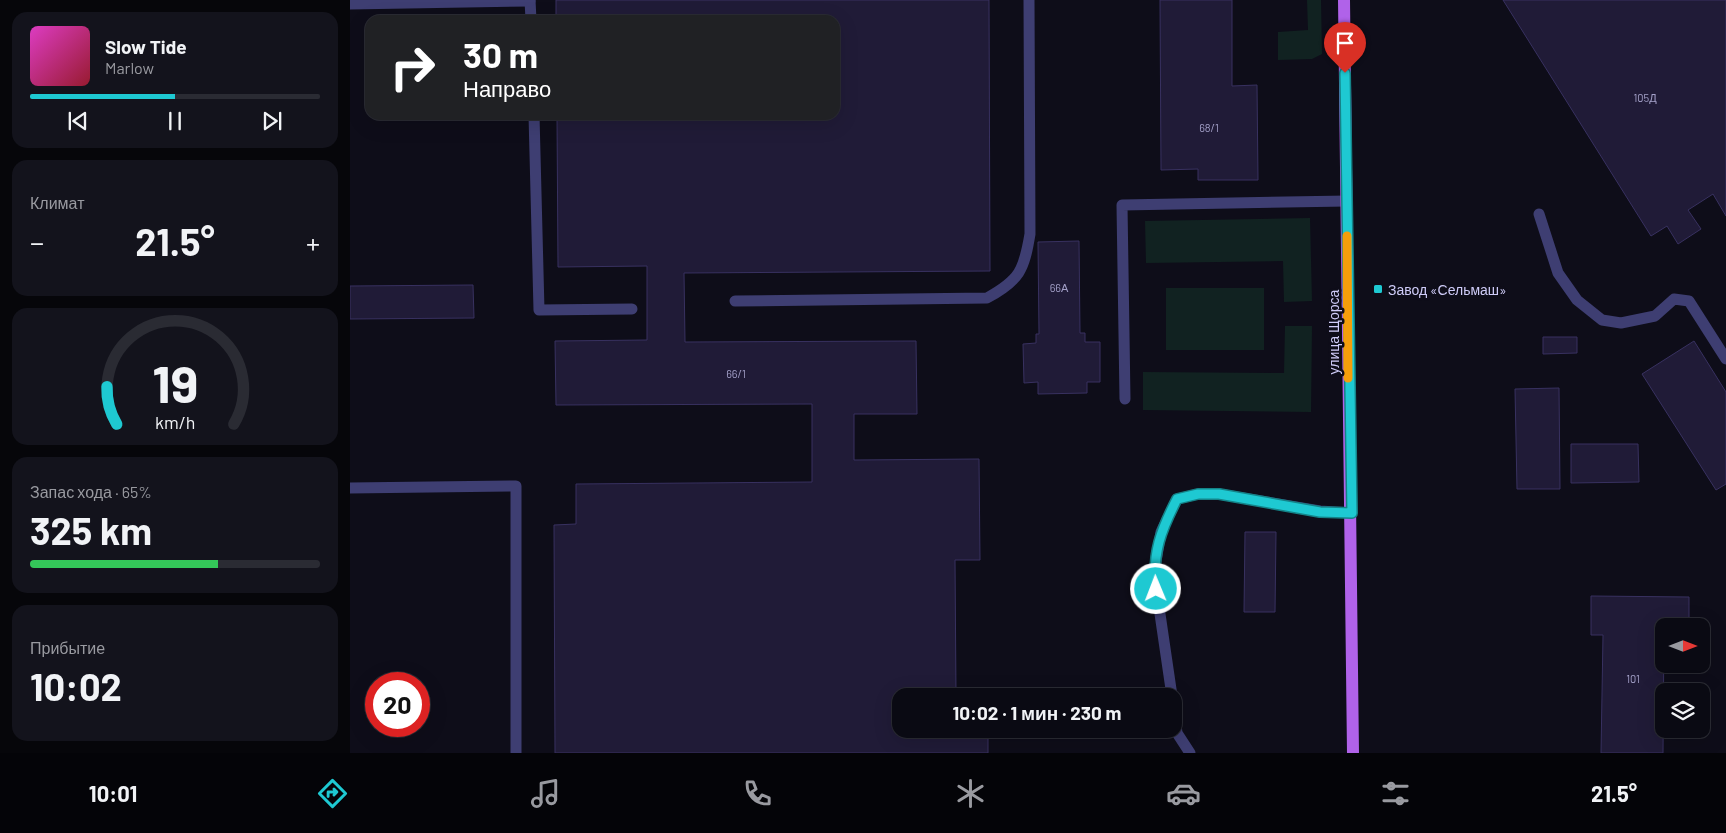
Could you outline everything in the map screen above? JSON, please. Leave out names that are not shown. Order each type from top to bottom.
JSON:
[{"type":"main road","name":"улица Щорса","points":[[1344,0],[1354,753]]},
{"type":"lane","points":[[735,301],[987,298],[1010,285],[1025,261],[1030,234],[1029,0]]},
{"type":"lane","points":[[350,4],[530,1],[531,15]]},
{"type":"lane","points":[[534,120],[539,310],[632,309]]},
{"type":"lane","points":[[1125,399],[1122,204],[1347,201]]},
{"type":"lane","points":[[1539,214],[1558,273],[1577,300],[1602,320],[1621,323],[1654,316],[1674,299],[1690,301],[1726,359]]},
{"type":"lane","points":[[350,488],[516,486],[516,753]]},
{"type":"lane","points":[[1171,688],[1154,573],[1161,532],[1177,499],[1198,494],[1219,494],[1320,512],[1352,513]]},
{"type":"lane","points":[[1181,738],[1190,753]]},
{"type":"shaded area","points":[[1307,0],[1321,0],[1322,54],[1312,59],[1278,60],[1278,32],[1308,30]]},
{"type":"shaded area","points":[[1310,218],[1312,301],[1284,302],[1283,261],[1146,263],[1145,221]]},
{"type":"shaded area","points":[[1166,288],[1264,288],[1264,350],[1166,350]]},
{"type":"shaded area","points":[[1285,326],[1312,326],[1311,412],[1143,410],[1143,372],[1284,373]]},
{"type":"building","points":[[556,0],[989,0],[990,271],[684,273],[685,342],[916,341],[917,414],[854,414],[854,460],[979,459],[980,560],[955,560],[956,688],[892,688],[892,738],[988,738],[988,753],[555,753],[554,525],[576,524],[576,484],[812,482],[812,404],[556,405],[555,341],[647,340],[647,266],[558,267],[557,120],[840,120],[840,15],[556,15]]},
{"type":"building","points":[[1160,0],[1232,0],[1232,86],[1257,85],[1258,180],[1198,180],[1198,169],[1161,170]]},
{"type":"building","points":[[1503,0],[1726,0],[1726,216],[1713,194],[1688,210],[1701,229],[1678,244],[1667,226],[1651,236]]},
{"type":"building","points":[[1079,241],[1080,333],[1085,333],[1085,342],[1100,342],[1100,382],[1087,382],[1087,393],[1038,394],[1038,382],[1024,383],[1023,344],[1036,343],[1036,334],[1039,334],[1038,242]]},
{"type":"building","points":[[473,285],[474,318],[350,319],[350,286]]},
{"type":"building","points":[[1543,337],[1577,337],[1577,353],[1543,354]]},
{"type":"building","points":[[1694,341],[1726,392],[1726,484],[1716,490],[1642,374]]},
{"type":"building","points":[[1559,388],[1560,489],[1517,489],[1515,389]]},
{"type":"building","points":[[1571,444],[1638,444],[1639,482],[1571,483]]},
{"type":"building","points":[[1245,532],[1276,532],[1275,612],[1244,612]]},
{"type":"building","points":[[1591,596],[1689,597],[1689,618],[1655,618],[1655,673],[1664,673],[1664,683],[1655,683],[1655,738],[1663,738],[1663,753],[1601,753],[1603,635],[1591,635]]},
{"type":"slow traffic","points":[[1347,236],[1348,378]]},
{"type":"place","name":"Завод «Сельмаш»","points":[[1378,289]]},
{"type":"route","points":[[1156,589],[1154,573],[1161,532],[1177,499],[1198,494],[1219,494],[1320,512],[1352,513],[1348,377],[1345,73]]}]
